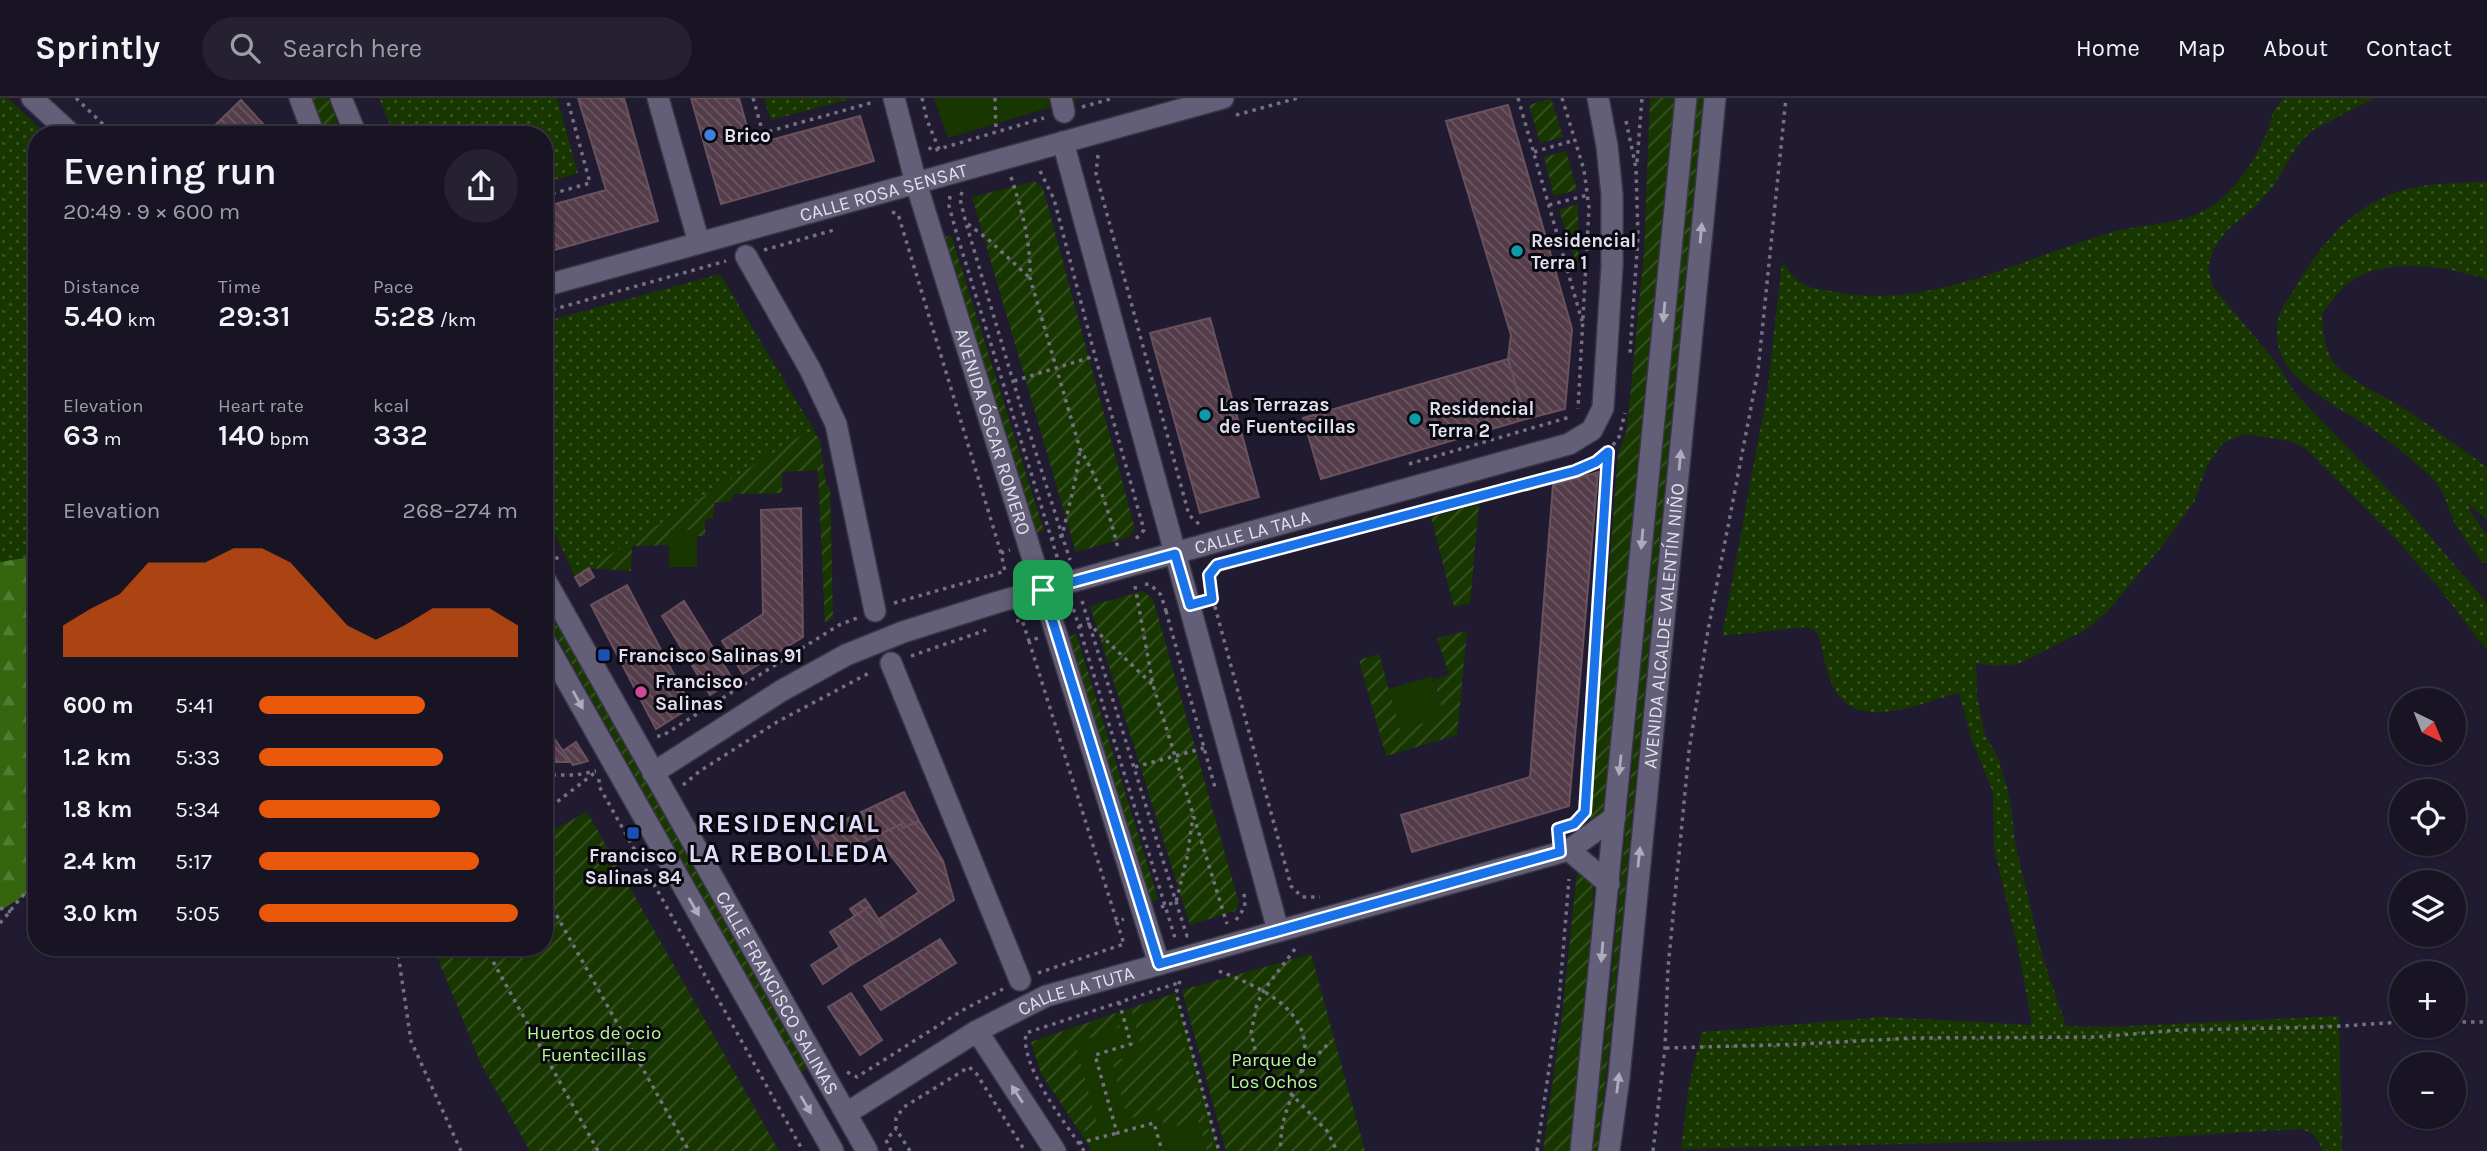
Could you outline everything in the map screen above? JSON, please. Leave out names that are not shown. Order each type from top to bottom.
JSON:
[{"type":"street","points":[[32,98],[62,126]]},
{"type":"street","points":[[300,98],[311,126]]},
{"type":"street","points":[[341,98],[352,126]]},
{"type":"street","points":[[658,98],[699,243]]},
{"type":"street","name":"CALLE LA TALA","points":[[653,773],[781,691],[846,655],[903,632],[1043,590],[1569,444],[1592,430],[1603,408],[1612,266],[1610,171],[1598,98]]},
{"type":"street","name":"AVENIDA ALCALDE VALENTÍN NIÑO","points":[[1581,1151],[1686,98]]},
{"type":"street","name":"AVENIDA ALCALDE VALENTÍN NIÑO","points":[[1609,1151],[1619,1077],[1715,98]]},
{"type":"street","name":"AVENIDA ÓSCAR ROMERO","points":[[880,99],[916,183],[1159,964]]},
{"type":"street","name":"CALLE ROSA SENSAT","points":[[553,284],[1063,142],[1228,107]]},
{"type":"street","points":[[1063,142],[1278,930]]},
{"type":"street","points":[[746,256],[810,369],[836,424],[875,611]]},
{"type":"street","name":"CALLE FRANCISCO SALINAS","points":[[553,594],[867,1151]]},
{"type":"street","name":"CALLE FRANCISCO SALINAS","points":[[553,658],[607,768],[832,1151]]},
{"type":"street","points":[[891,663],[1020,980]]},
{"type":"street","name":"CALLE LA TUTA","points":[[847,1113],[976,1031],[1046,996],[1569,850],[1615,817]]},
{"type":"street","points":[[1569,850],[1609,884]]},
{"type":"street","points":[[976,1031],[1055,1151]]},
{"type":"path","points":[[76,98],[105,126]]},
{"type":"path","points":[[553,193],[590,183],[567,98]]},
{"type":"path","points":[[753,98],[763,133],[880,99],[877,114]]},
{"type":"path","points":[[922,98],[947,175],[951,192],[949,206],[954,226],[966,223]]},
{"type":"path","points":[[995,98],[996,132]]},
{"type":"path","points":[[926,144],[932,150],[940,149],[996,132],[1062,105],[1114,98]]},
{"type":"path","points":[[1228,107],[1298,98]]},
{"type":"path","points":[[1519,98],[1583,326]]},
{"type":"path","points":[[1405,465],[1578,415],[1588,195],[1562,98]]},
{"type":"path","points":[[1636,168],[1642,98]]},
{"type":"path","points":[[1653,1151],[1665,1048],[1668,968],[1689,751],[1708,630],[1758,371],[1786,98]]},
{"type":"path","points":[[1534,152],[1575,140]]},
{"type":"path","points":[[1099,153],[1096,174],[1189,515],[1200,525],[1210,522]]},
{"type":"path","points":[[1012,177],[1031,257],[1030,278],[1080,449],[1094,472],[1108,507],[1118,548],[1132,543],[1144,530],[1052,192],[1040,171],[1030,173]]},
{"type":"path","points":[[1001,180],[1021,175]]},
{"type":"path","points":[[968,188],[962,192],[960,199],[966,223],[1013,382],[1071,561]]},
{"type":"path","points":[[1549,205],[1588,195]]},
{"type":"path","points":[[885,215],[894,212],[898,214],[1002,553]]},
{"type":"path","points":[[966,223],[1030,278]]},
{"type":"path","points":[[553,310],[834,230]]},
{"type":"path","points":[[1013,382],[1095,356]]},
{"type":"path","points":[[1258,554],[1575,471],[1596,462],[1608,452],[1585,812],[1579,821]]},
{"type":"path","points":[[1231,561],[1217,565],[1209,575],[1209,585],[1283,860],[1291,887],[1302,897],[1324,896]]},
{"type":"path","points":[[662,736],[839,625],[899,601],[989,576]]},
{"type":"path","points":[[1218,798],[1161,595],[1152,585],[1135,585],[1153,685],[1227,924],[1240,918],[1245,906],[1243,885]]},
{"type":"path","points":[[1166,611],[1190,605]]},
{"type":"path","points":[[1089,624],[1187,936]]},
{"type":"path","points":[[683,784],[777,722],[891,663],[990,629]]},
{"type":"path","points":[[1029,641],[1116,922]]},
{"type":"path","points":[[1134,767],[1204,748]]},
{"type":"path","points":[[553,775],[576,775],[607,768]]},
{"type":"path","points":[[553,806],[607,768]]},
{"type":"path","points":[[1537,1151],[1559,1002],[1569,872]]},
{"type":"path","points":[[0,923],[28,891]]},
{"type":"path","points":[[0,908],[11,912]]},
{"type":"path","points":[[553,909],[689,1151]]},
{"type":"path","points":[[1295,949],[1264,990],[1257,1004],[1251,1033],[1263,1065],[1327,1131],[1337,1151]]},
{"type":"path","points":[[398,956],[411,1041],[461,1151]]},
{"type":"path","points":[[490,956],[598,1151]]},
{"type":"path","points":[[1219,970],[1264,990],[1285,1007],[1300,1027],[1305,1050],[1283,1119],[1280,1151]]},
{"type":"path","points":[[1084,1151],[1036,1076],[1026,1054],[1026,1033],[1179,983],[1176,993],[1219,1151]]},
{"type":"path","points":[[1117,1133],[1095,1055],[1131,1044],[1119,1002]]},
{"type":"path","points":[[2466,1022],[2487,1022]]},
{"type":"path","points":[[1665,1048],[1913,1038],[2097,1037],[2180,1030],[2301,1028],[2389,1023]]},
{"type":"path","points":[[1299,1074],[1331,1041]]},
{"type":"path","points":[[891,1151],[886,1140],[896,1129],[897,1118],[904,1107],[969,1067],[976,1073],[1025,1151]]},
{"type":"path","points":[[1079,1143],[1154,1122],[1162,1151]]},
{"type":"path","points":[[896,1129],[910,1151]]},
{"type":"green space","points":[[0,98],[8,98],[38,126],[28,126],[28,785],[0,807]]},
{"type":"green space","points":[[310,98],[328,98],[339,126],[320,126]]},
{"type":"green space","points":[[379,98],[557,98],[578,173],[553,180],[553,126],[390,126]]},
{"type":"green space","points":[[764,98],[854,98],[771,120]]},
{"type":"green space","points":[[934,98],[1078,98],[1078,99],[948,138]]},
{"type":"green space","points":[[1551,98],[1563,137],[1540,143],[1529,105]]},
{"type":"green space","points":[[1650,98],[1675,98],[1605,816],[1590,819],[1618,454],[1627,429],[1644,253]]},
{"type":"green space","points":[[1697,98],[1703,98],[1610,1041],[1597,1151],[1592,1151],[1608,1012]]},
{"type":"green space","points":[[2284,98],[2374,98],[2313,130],[2297,146],[2273,187],[2256,206],[2226,231],[2213,250],[2208,268],[2213,287],[2279,366],[2294,392],[2407,509],[2487,603],[2487,651],[2440,589],[2392,535],[2306,449],[2290,441],[2244,434],[2223,443],[2207,466],[2194,502],[2160,549],[2106,613],[2084,631],[2018,664],[1996,666],[1976,663],[1977,695],[1985,735],[1998,758],[2010,798],[2015,842],[2042,955],[2066,1026],[2111,1027],[2339,1016],[2342,1151],[2322,1151],[2314,1136],[2299,1129],[2125,1139],[1681,1149],[1689,1084],[1702,1032],[1882,1017],[2032,1025],[2019,953],[1994,848],[1993,792],[1972,740],[1959,693],[1897,710],[1864,711],[1851,706],[1839,696],[1828,674],[1818,633],[1807,627],[1722,636],[1767,393],[1782,263],[1799,281],[1811,287],[1867,296],[1902,294],[1973,280],[2109,233],[2191,216],[2216,203],[2238,181],[2266,135],[2273,112]]},
{"type":"green space","points":[[1566,151],[1577,190],[1554,196],[1544,157]]},
{"type":"green space","points":[[1034,181],[1043,188],[1135,529],[1129,537],[1076,552],[972,197]]},
{"type":"green space","points":[[2487,182],[2487,280],[2435,267],[2377,270],[2346,285],[2322,314],[2327,347],[2336,365],[2361,384],[2408,411],[2487,467],[2487,520],[2468,503],[2487,536],[2487,563],[2482,563],[2455,524],[2443,494],[2431,477],[2385,438],[2326,400],[2297,377],[2282,356],[2277,329],[2281,310],[2312,262],[2336,232],[2364,208],[2397,192],[2419,186]]},
{"type":"green space","points":[[1578,204],[1578,269],[1559,210]]},
{"type":"green space","points":[[951,235],[1044,531],[1037,533],[945,237]]},
{"type":"green space","points":[[720,274],[820,440],[802,435],[575,577],[553,529],[553,320]]},
{"type":"green space","points":[[802,435],[820,440],[826,484],[830,489],[833,618],[825,623],[818,470],[782,472],[782,493],[733,494],[732,501],[714,503],[713,519],[705,519],[705,536],[697,536],[696,530],[670,530],[669,545],[632,546],[631,571],[589,568]]},
{"type":"green space","points":[[1479,504],[1470,603],[1454,607],[1431,517]]},
{"type":"green space","points":[[669,530],[697,530],[697,567],[669,567]]},
{"type":"green space","points":[[28,557],[28,893],[0,911],[0,562]]},
{"type":"green space","points":[[1143,591],[1153,599],[1239,903],[1235,911],[1190,925],[1090,606]]},
{"type":"green space","points":[[553,617],[807,1069],[801,1072],[553,630]]},
{"type":"green space","points":[[1467,631],[1457,735],[1386,756],[1359,660],[1379,654],[1400,730],[1444,717],[1434,680],[1449,674],[1437,638]]},
{"type":"green space","points":[[1076,634],[1158,899],[1151,902],[1069,637]]},
{"type":"green space","points":[[1432,676],[1444,717],[1400,730],[1388,689]]},
{"type":"green space","name":"Huertos de ocio Fuentecillas","points":[[587,812],[779,1151],[530,1151],[481,1064],[437,956],[553,956],[553,830]]},
{"type":"green space","points":[[1577,872],[1594,881],[1570,1148],[1569,1151],[1543,1151],[1562,1016]]},
{"type":"green space","name":"Parque de Los Ochos","points":[[1311,954],[1365,1151],[1226,1151],[1182,990]]},
{"type":"green space","points":[[1176,993],[1219,1151],[1092,1151],[1041,1073],[1031,1042]]},
{"type":"green space","points":[[1170,995],[1215,1151],[1207,1151],[1198,1120],[1165,1129],[1159,1110],[1128,1119],[1112,1062],[1143,1052],[1131,1008]]},
{"type":"green space","points":[[1116,1013],[1120,1027],[1075,1043],[1098,1127],[1080,1132],[1041,1073],[1031,1042]]},
{"type":"building","points":[[578,98],[624,98],[658,221],[553,250],[553,205],[606,190]]},
{"type":"building","points":[[691,98],[739,98],[752,145],[860,116],[874,161],[721,204]]},
{"type":"building","points":[[241,100],[264,125],[263,126],[214,126]]},
{"type":"building","name":"Residencial Terra 1","points":[[1508,105],[1572,329],[1565,409],[1526,419],[1508,359],[1511,335],[1446,121]]},
{"type":"building","name":"Las Terrazas de Fuentecillas","points":[[1210,318],[1259,497],[1200,513],[1150,333]]},
{"type":"building","name":"Residencial Terra 2","points":[[1508,359],[1526,419],[1321,479],[1303,418]]},
{"type":"building","points":[[1598,472],[1569,806],[1412,852],[1401,815],[1530,777],[1553,485]]},
{"type":"building","points":[[801,508],[803,637],[743,674],[722,641],[763,614],[761,510]]},
{"type":"building","points":[[589,568],[594,577],[580,586],[575,577]]},
{"type":"building","points":[[627,585],[691,707],[656,729],[591,605]]},
{"type":"building","points":[[684,601],[733,680],[710,695],[662,616]]},
{"type":"building","points":[[553,737],[563,751],[571,762],[553,762]]},
{"type":"building","points":[[576,742],[588,761],[573,765],[563,751]]},
{"type":"building","points":[[904,792],[919,821],[903,828],[901,824],[825,861],[812,835]]},
{"type":"building","points":[[919,821],[943,861],[954,900],[892,940],[879,919],[919,892],[876,836],[901,824],[903,828]]},
{"type":"building","points":[[865,899],[870,906],[855,916],[850,909]]},
{"type":"building","points":[[870,906],[892,940],[851,965],[830,932]]},
{"type":"building","points":[[940,939],[956,963],[881,1010],[864,986]]},
{"type":"building","points":[[840,947],[851,965],[823,984],[811,965]]},
{"type":"building","points":[[851,993],[882,1040],[860,1055],[828,1007]]},
{"type":"place","name":"Brico","points":[[710,135]]},
{"type":"place","name":"Residencial Terra 1","points":[[1517,251]]},
{"type":"place","name":"Las Terrazas de Fuentecillas","points":[[1205,415]]},
{"type":"place","name":"Residencial Terra 2","points":[[1415,419]]},
{"type":"place","name":"Francisco Salinas 91","points":[[604,655]]},
{"type":"place","name":"Francisco Salinas","points":[[641,692]]},
{"type":"place","name":"Francisco Salinas 84","points":[[633,833]]},
{"type":"district","name":"RESIDENCIAL LA REBOLLEDA","points":[[789,838]]},
{"type":"route","points":[[1608,452],[1585,812],[1579,821],[1558,829],[1560,852],[1159,964],[1043,590],[1175,554],[1190,605],[1212,599],[1209,575],[1217,565],[1575,471],[1596,462],[1608,452]]}]
